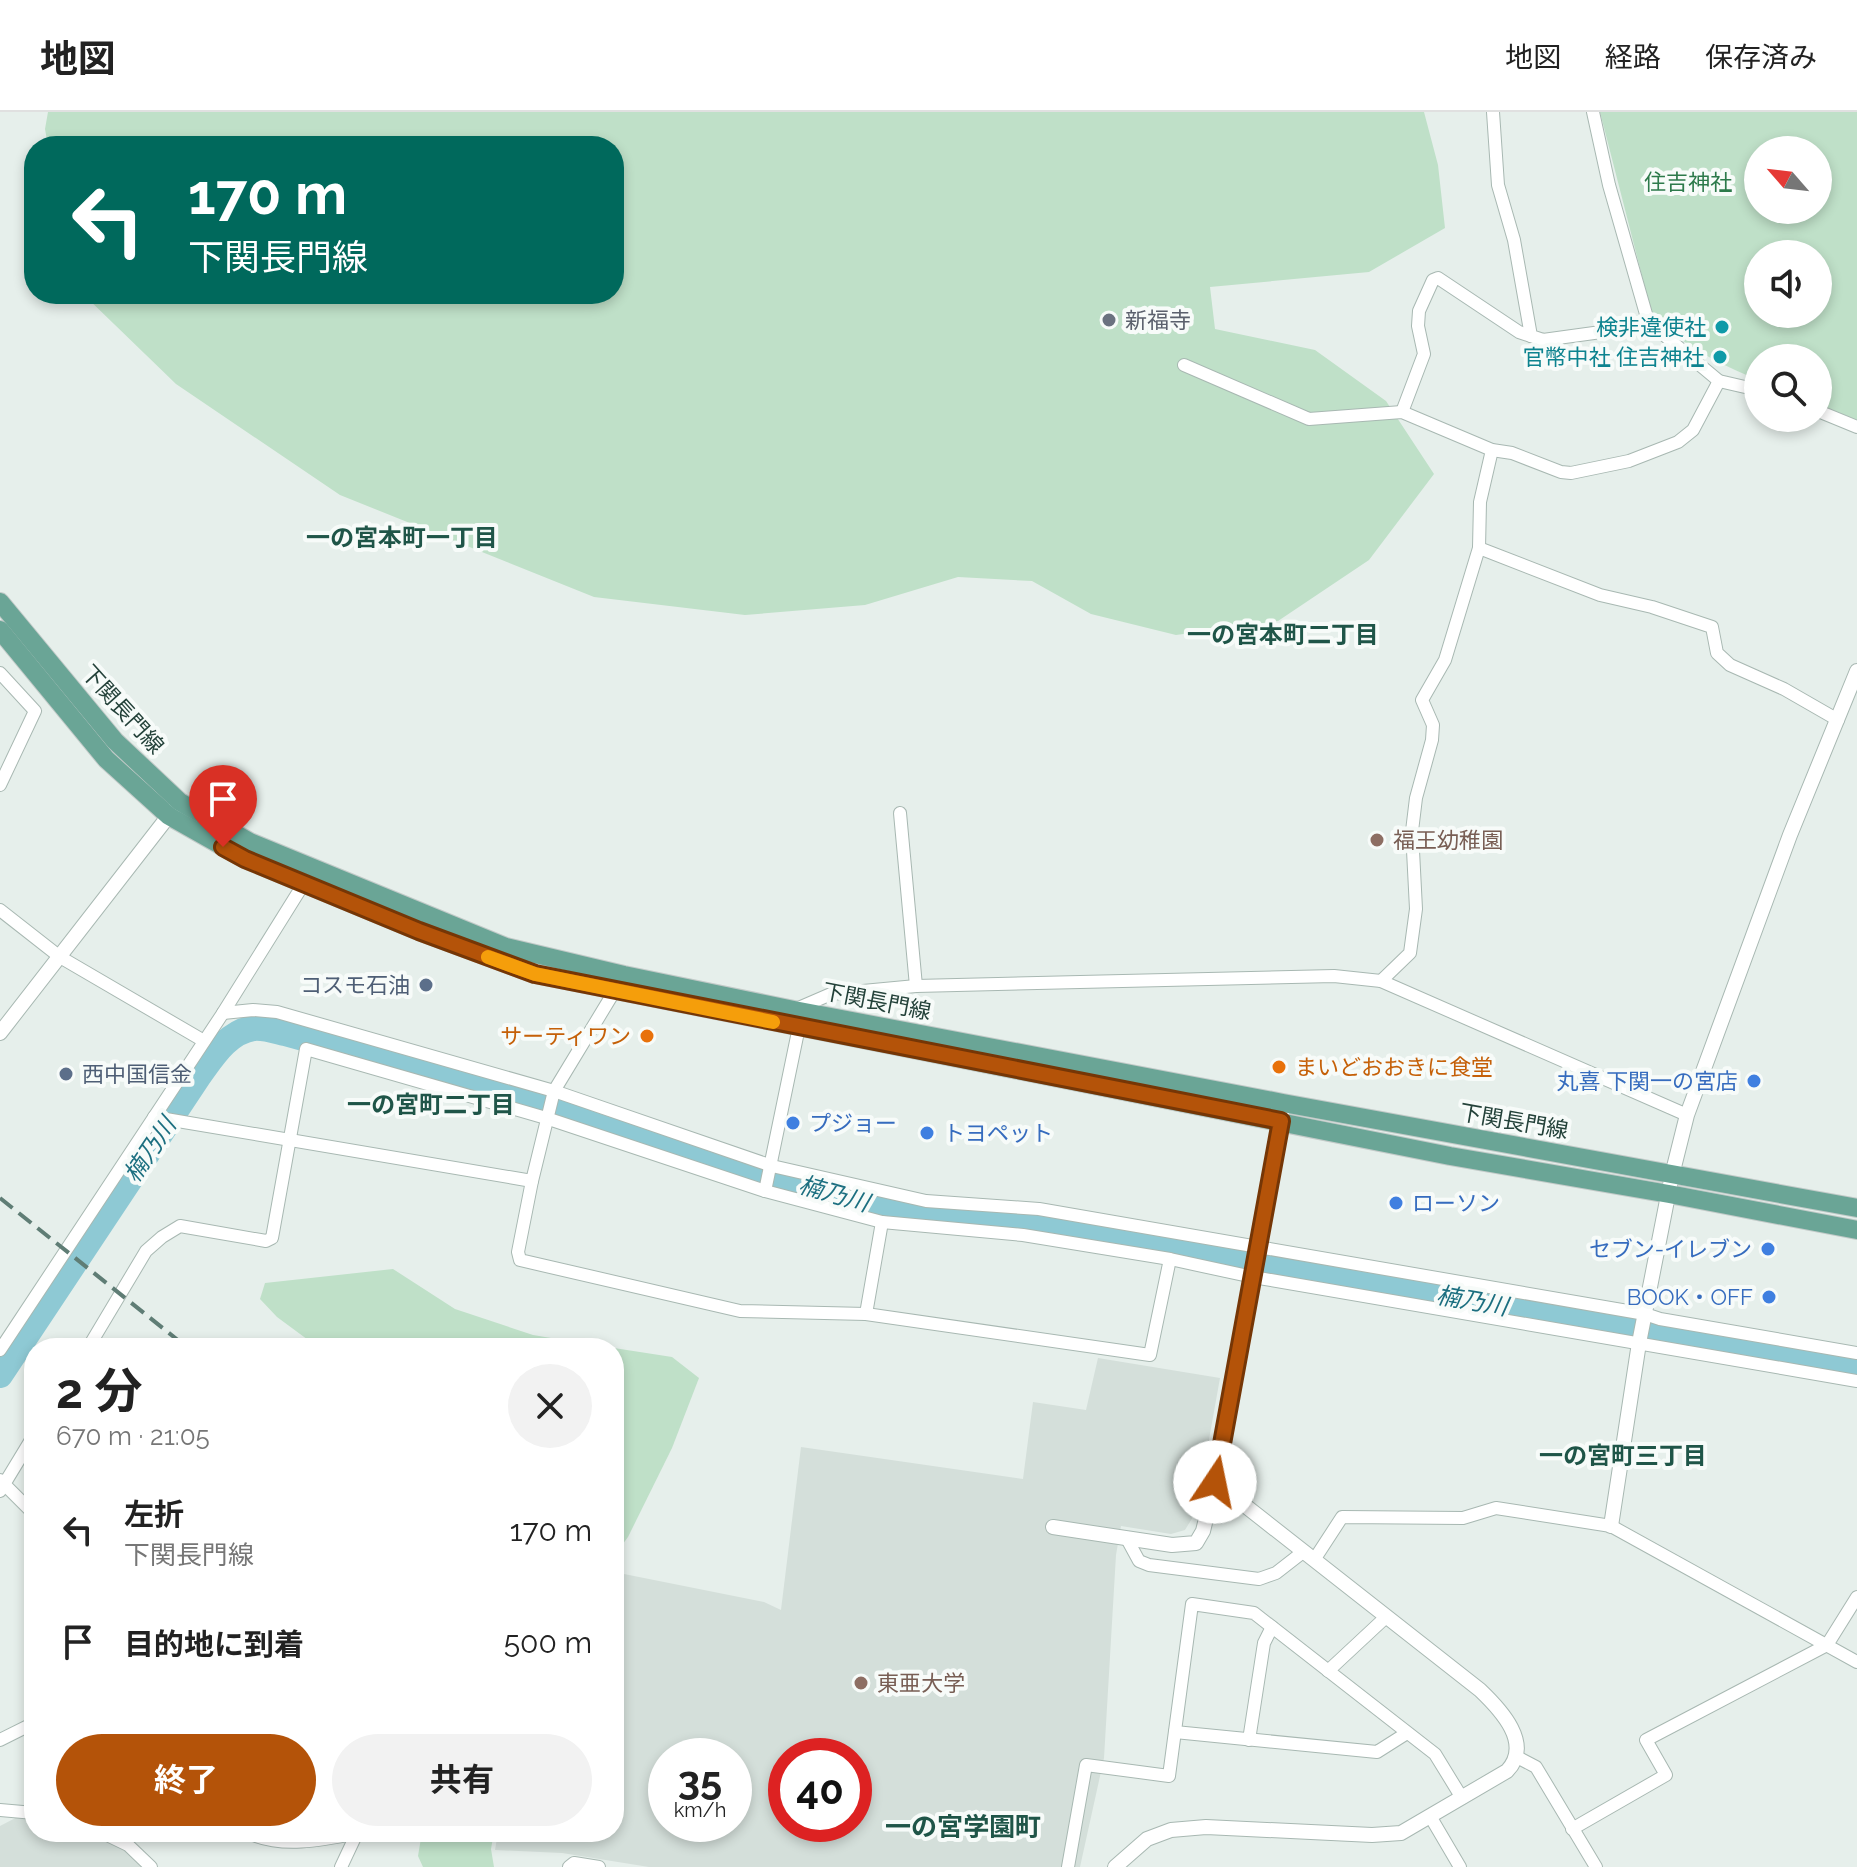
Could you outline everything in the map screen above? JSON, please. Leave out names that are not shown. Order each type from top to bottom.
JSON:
[{"type":"main road","name":"下関長門線","points":[[0,602],[174,809],[506,947],[619,983]]},
{"type":"main road","name":"下関長門線","points":[[0,630],[106,759],[245,859],[419,931],[535,974],[619,983],[799,1016],[1282,1112],[1670,1184],[1857,1208]]},
{"type":"main road","name":"下関長門線","points":[[1670,1184],[1857,1230]]},
{"type":"street","points":[[1493,112],[1498,185],[1514,240],[1531,336]]},
{"type":"street","points":[[1593,112],[1617,214],[1646,314],[1652,325],[1719,381],[1744,387]]},
{"type":"street","points":[[1402,412],[1424,354],[1418,326],[1419,311],[1433,280],[1438,278],[1519,332],[1543,340],[1652,325]]},
{"type":"street","points":[[1184,365],[1309,419],[1402,412],[1492,450],[1512,453],[1571,473],[1629,461],[1678,442],[1693,430],[1719,381]]},
{"type":"street","points":[[1832,417],[1857,427]]},
{"type":"street","points":[[1381,981],[1410,953],[1416,909],[1412,831],[1416,798],[1432,740],[1433,725],[1422,700],[1445,660],[1479,548],[1480,502],[1492,450]]},
{"type":"street","points":[[1479,548],[1600,595],[1652,607],[1712,627],[1717,653],[1730,665],[1784,689],[1838,720]]},
{"type":"street","points":[[1611,1526],[1640,1340],[1670,1184],[1687,1115],[1790,835],[1857,671]]},
{"type":"street","points":[[0,673],[35,711],[0,785]]},
{"type":"street","points":[[0,1033],[174,809]]},
{"type":"street","points":[[900,813],[916,986]]},
{"type":"street","points":[[0,1350],[223,1013],[314,867]]},
{"type":"street","points":[[0,910],[60,957],[204,1041]]},
{"type":"street","points":[[765,1191],[799,1016],[831,994],[916,986],[1334,976],[1381,981],[1687,1115]]},
{"type":"street","points":[[619,983],[554,1091],[532,1181],[518,1252],[520,1260],[740,1311],[866,1314],[1150,1355],[1170,1259]]},
{"type":"street","points":[[223,1013],[253,1010],[277,1012],[554,1091],[772,1166],[926,1201],[1039,1209],[1857,1353]]},
{"type":"street","points":[[94,1338],[146,1251],[180,1226],[266,1241],[272,1238],[306,1049],[546,1118],[765,1191],[882,1222],[1023,1235],[1640,1340],[1857,1381]]},
{"type":"street","points":[[1053,1527],[1172,1545],[1196,1543],[1203,1531],[1215,1482],[1282,1112]]},
{"type":"street","points":[[154,1117],[532,1181]]},
{"type":"street","points":[[866,1314],[882,1222]]},
{"type":"street","points":[[24,1450],[1,1485],[24,1505]]},
{"type":"street","points":[[1115,1867],[1147,1839],[1171,1830],[1206,1827],[1372,1835],[1401,1833],[1507,1771],[1517,1757],[1516,1739],[1506,1720],[1488,1698],[1215,1482]]},
{"type":"street","points":[[1127,1539],[1139,1561],[1149,1565],[1259,1579],[1309,1556],[1342,1517],[1463,1518],[1496,1508],[1611,1526],[1857,1662]]},
{"type":"street","points":[[1572,1829],[1666,1775],[1646,1740],[1827,1645],[1857,1597]]},
{"type":"street","points":[[1068,1867],[1086,1765],[1169,1776],[1192,1604],[1254,1613],[1435,1754],[1462,1798]]},
{"type":"street","points":[[1328,1671],[1386,1617]]},
{"type":"street","points":[[1249,1740],[1264,1643],[1272,1627]]},
{"type":"street","points":[[0,1740],[24,1728]]},
{"type":"street","points":[[1175,1732],[1377,1752],[1407,1733]]},
{"type":"street","points":[[1517,1757],[1536,1767],[1596,1867]]},
{"type":"street","points":[[0,1810],[24,1812]]},
{"type":"street","points":[[1430,1816],[1460,1867]]},
{"type":"street","points":[[122,1842],[151,1867]]},
{"type":"street","points":[[341,1867],[352,1842]]},
{"type":"street","points":[[569,1867],[574,1863],[599,1867]]},
{"type":"shaded area","name":"東亜大学","points":[[1098,1358],[1220,1378],[1196,1512],[1185,1530],[1171,1534],[1121,1526],[1116,1555],[1104,1758],[1080,1867],[649,1867],[562,1853],[495,1850],[496,1842],[624,1842],[624,1574],[764,1602],[781,1610],[801,1447],[1023,1479],[1033,1402],[1086,1410]]},
{"type":"shaded area","points":[[24,1814],[24,1842],[115,1842],[151,1867],[0,1867],[0,1826]]},
{"type":"green space","points":[[48,112],[1424,112],[1438,165],[1445,228],[1369,272],[1210,287],[1215,329],[1315,350],[1386,401],[1434,474],[1369,560],[1278,621],[1176,635],[1091,614],[1032,581],[958,577],[865,605],[745,615],[594,597],[340,495],[176,384],[93,304],[624,304],[624,136],[46,136]]},
{"type":"green space","name":"住吉神社","points":[[1600,112],[1857,112],[1857,420],[1832,410],[1832,344],[1744,344],[1744,374],[1714,360],[1662,323],[1651,311]]},
{"type":"green space","points":[[393,1269],[455,1309],[551,1338],[305,1338],[277,1317],[260,1299],[265,1283]]},
{"type":"green space","points":[[624,1350],[672,1357],[699,1378],[672,1448],[624,1542]]},
{"type":"green space","points":[[420,1842],[492,1842],[494,1867],[423,1867],[418,1856]]},
{"type":"waterway","name":"楠乃川","points":[[25,1338],[209,1062],[228,1040],[244,1030],[258,1028],[539,1103],[863,1205],[951,1219],[1003,1220],[1300,1269],[1857,1368]]},
{"type":"waterway","name":"楠乃川","points":[[0,1375],[24,1339]]},
{"type":"railway","points":[[0,1198],[175,1338]]},
{"type":"slow traffic","points":[[488,957],[535,974],[773,1022]]},
{"type":"place","name":"新福寺","points":[[1109,320]]},
{"type":"place","name":"検非違使社","points":[[1722,327]]},
{"type":"place","name":"官幣中社 住吉神社","points":[[1720,357]]},
{"type":"place","name":"福王幼稚園","points":[[1377,840]]},
{"type":"place","name":"コスモ石油","points":[[426,985]]},
{"type":"place","name":"サーティワン","points":[[647,1036]]},
{"type":"place","name":"まいどおおきに食堂","points":[[1279,1067]]},
{"type":"place","name":"西中国信金","points":[[66,1074]]},
{"type":"place","name":"丸喜 下関一の宮店","points":[[1754,1081]]},
{"type":"place","name":"プジョー","points":[[793,1123]]},
{"type":"place","name":"トヨペット","points":[[927,1133]]},
{"type":"place","name":"ローソン","points":[[1396,1203]]},
{"type":"place","name":"セブン-イレブン","points":[[1768,1249]]},
{"type":"place","name":"BOOK・OFF","points":[[1769,1297]]},
{"type":"place","name":"東亜大学","points":[[861,1683]]},
{"type":"district","name":"一の宮本町一丁目","points":[[402,538]]},
{"type":"district","name":"一の宮本町二丁目","points":[[1283,635]]},
{"type":"district","name":"一の宮町二丁目","points":[[431,1105]]},
{"type":"district","name":"一の宮町三丁目","points":[[1623,1456]]},
{"type":"district","name":"一の宮学園町","points":[[963,1827]]},
{"type":"route","points":[[223,847],[419,931],[535,974],[1281,1121],[1215,1482]]}]
